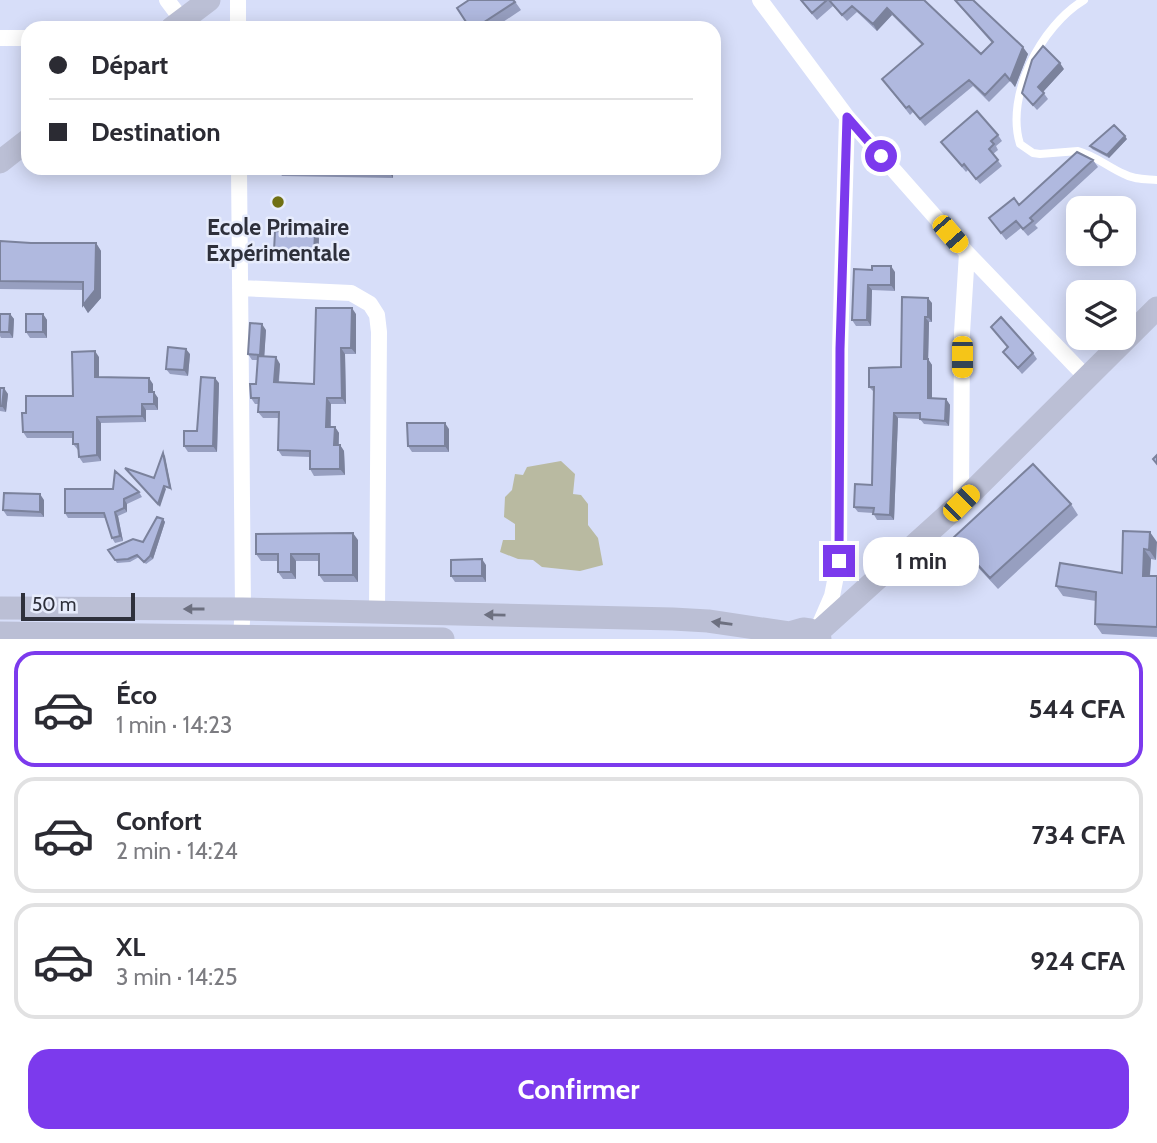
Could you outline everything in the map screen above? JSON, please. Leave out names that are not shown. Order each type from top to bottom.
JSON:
[{"type":"main road","points":[[181,21],[209,0]]},
{"type":"main road","points":[[0,162],[21,146]]},
{"type":"main road","points":[[0,608],[243,609],[673,619],[708,621],[787,636],[803,629],[818,636],[961,503],[1157,308]]},
{"type":"main road","points":[[0,633],[443,639]]},
{"type":"street","points":[[167,0],[176,21]]},
{"type":"street","points":[[238,0],[238,21]]},
{"type":"street","points":[[761,0],[847,117],[967,253],[1087,378]]},
{"type":"street","points":[[0,38],[21,38]]},
{"type":"street","points":[[818,636],[832,596],[839,561],[840,349],[847,117]]},
{"type":"street","points":[[239,175],[243,609],[241,635]]},
{"type":"street","points":[[961,503],[962,333],[967,253]]},
{"type":"street","points":[[240,288],[351,293],[370,304],[377,315],[377,612]]},
{"type":"lane","points":[[1084,0],[1058,21],[1043,42],[1021,85],[1016,121],[1020,144],[1033,153],[1040,154],[1078,151],[1124,175],[1157,180]]},
{"type":"green space","points":[[561,461],[575,474],[573,494],[581,495],[588,504],[588,525],[598,538],[603,565],[580,571],[542,567],[533,560],[518,559],[500,552],[503,540],[515,540],[515,524],[504,517],[505,497],[512,490],[515,474],[523,475],[527,467]]},
{"type":"building","points":[[469,0],[515,2],[486,21],[465,21],[457,8]]},
{"type":"building","points":[[801,0],[827,0],[812,13]]},
{"type":"building","points":[[829,0],[924,0],[981,54],[993,42],[955,0],[973,0],[1023,47],[1010,80],[1005,74],[985,95],[969,80],[920,119],[909,106],[906,108],[882,79],[923,44],[887,8],[873,24],[852,6],[842,15]]},
{"type":"building","points":[[1043,46],[1060,63],[1038,87],[1044,93],[1033,105],[1022,93],[1032,60]]},
{"type":"building","points":[[977,111],[998,135],[991,141],[994,144],[989,149],[998,160],[976,179],[941,142]]},
{"type":"building","points":[[1114,125],[1125,136],[1107,155],[1090,146]]},
{"type":"building","points":[[1077,152],[1093,160],[1030,218],[1033,221],[1023,229],[1016,221],[1001,233],[989,218],[1014,198],[1019,205]]},
{"type":"building","points":[[275,231],[315,233],[314,253],[274,251]]},
{"type":"building","points":[[0,241],[96,243],[95,290],[83,305],[83,282],[0,281]]},
{"type":"building","points":[[872,266],[891,266],[891,285],[868,285],[867,320],[852,320],[854,269],[872,270]]},
{"type":"building","points":[[902,297],[928,298],[924,359],[928,359],[928,398],[946,399],[945,421],[920,419],[920,413],[894,413],[890,515],[873,514],[874,508],[854,507],[855,484],[872,485],[874,387],[869,387],[869,368],[901,367]]},
{"type":"building","points":[[316,308],[352,308],[351,348],[341,348],[342,398],[327,398],[326,427],[335,427],[334,445],[340,445],[340,469],[310,469],[310,451],[278,450],[279,412],[258,412],[259,398],[251,398],[250,384],[256,384],[258,356],[276,357],[274,382],[314,384]]},
{"type":"building","points":[[0,314],[10,314],[9,332],[0,332]]},
{"type":"building","points":[[26,314],[43,314],[43,332],[26,332]]},
{"type":"building","points":[[1001,317],[1033,353],[1018,368],[1003,352],[1008,347],[991,327]]},
{"type":"building","points":[[250,323],[262,324],[260,355],[248,354]]},
{"type":"building","points":[[168,347],[186,349],[184,370],[166,369]]},
{"type":"building","points":[[95,351],[95,377],[149,378],[149,392],[154,392],[154,404],[142,404],[142,416],[97,417],[97,455],[79,457],[78,444],[73,444],[73,432],[23,432],[22,413],[26,413],[26,396],[73,396],[72,352]]},
{"type":"building","points":[[201,377],[215,378],[213,446],[184,446],[184,431],[197,431]]},
{"type":"building","points":[[0,388],[4,388],[2,406],[0,406]]},
{"type":"building","points":[[407,423],[445,423],[445,446],[408,446]]},
{"type":"building","points":[[163,453],[170,488],[164,486],[158,504],[125,468],[154,478]]},
{"type":"building","points":[[1033,464],[1071,504],[990,578],[953,538]]},
{"type":"building","points":[[115,471],[139,492],[124,499],[124,508],[115,512],[120,536],[112,538],[104,513],[65,513],[65,489],[113,489]]},
{"type":"building","points":[[4,493],[40,494],[40,512],[3,510]]},
{"type":"building","points":[[157,517],[163,519],[150,556],[144,562],[137,555],[115,560],[108,550],[133,539],[143,542]]},
{"type":"building","points":[[1123,531],[1150,532],[1149,550],[1144,549],[1143,576],[1157,576],[1157,627],[1095,624],[1096,592],[1056,586],[1060,563],[1122,573]]},
{"type":"building","points":[[353,533],[353,575],[319,575],[319,554],[291,554],[291,572],[278,572],[278,554],[256,554],[256,534]]},
{"type":"building","points":[[482,559],[482,576],[451,576],[451,560]]},
{"type":"place","name":"Ecole Primaire Expérimentale","points":[[278,202]]},
{"type":"route","points":[[839,561],[840,349],[847,117],[881,156]]}]
